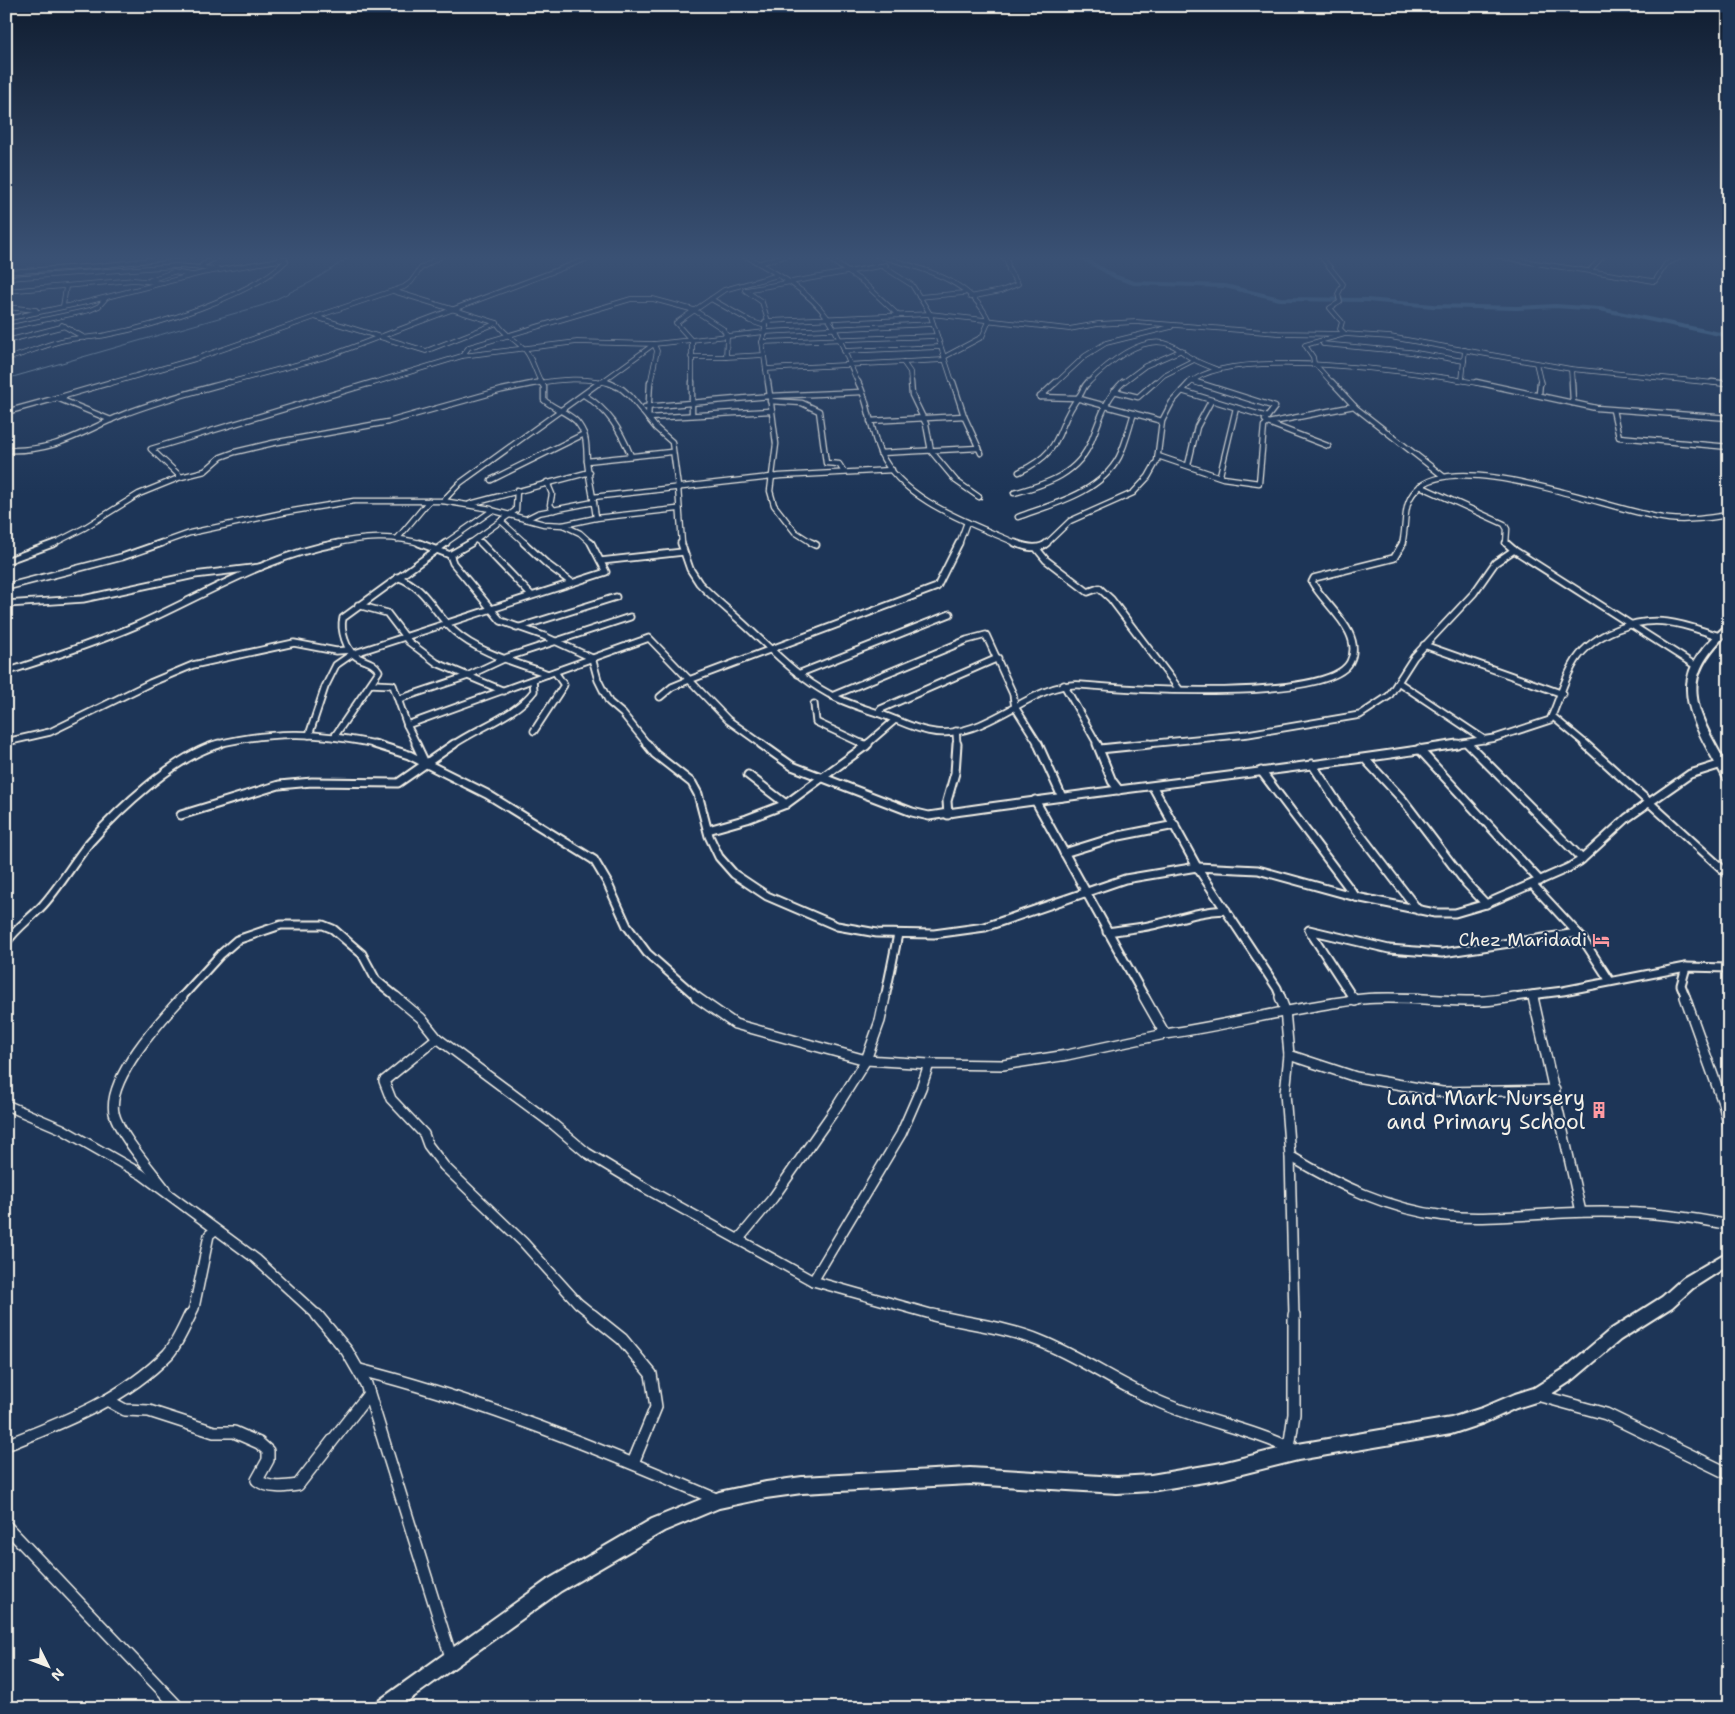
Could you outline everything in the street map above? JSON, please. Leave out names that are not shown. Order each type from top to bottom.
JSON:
[{"type":"main road","points":[[1729,626],[1696,666],[1692,685],[1694,707],[1729,779]]},
{"type":"main road","points":[[383,1708],[554,1585],[611,1550],[658,1525],[719,1500],[802,1485],[970,1476],[1117,1485],[1151,1483],[1222,1472],[1294,1450],[1451,1426],[1484,1416],[1515,1401],[1537,1395],[1569,1374],[1615,1335],[1667,1302],[1688,1283],[1729,1257]]},
{"type":"street","points":[[6,341],[21,335]]},
{"type":"street","points":[[81,335],[86,338]]},
{"type":"street","points":[[6,359],[53,343],[101,335]]},
{"type":"street","points":[[6,412],[195,359],[264,335]]},
{"type":"street","points":[[368,335],[426,351],[467,335]]},
{"type":"street","points":[[6,450],[30,451],[46,448],[111,420],[170,398],[318,360],[385,335]]},
{"type":"street","points":[[462,356],[469,348],[509,335],[522,347],[531,360],[534,372],[542,382],[544,400],[575,420],[584,434],[588,449],[586,461],[590,472],[596,518]]},
{"type":"street","points":[[686,335],[690,340],[692,395],[690,403],[692,415]]},
{"type":"street","points":[[181,477],[151,449],[462,356],[522,347],[577,342],[654,344],[737,335]]},
{"type":"street","points":[[764,335],[762,342],[776,444],[774,477],[770,491],[774,505],[795,532],[816,545]]},
{"type":"street","points":[[837,335],[848,364],[862,392],[880,453],[904,485],[922,500],[967,522],[1022,546],[1037,549],[1048,544],[1059,530],[1070,521],[1133,493],[1148,477],[1158,456],[1157,442],[1162,421],[1172,402],[1191,382],[1216,369],[1245,365],[1314,363],[1462,380],[1540,394],[1573,404],[1613,410],[1668,412],[1729,418]]},
{"type":"street","points":[[766,369],[945,358],[983,335]]},
{"type":"street","points":[[1138,335],[1106,343],[1085,356],[1040,397],[1076,398],[1162,421]]},
{"type":"street","points":[[1342,335],[1304,346],[1313,357],[1314,363],[1354,406],[1443,476]]},
{"type":"street","points":[[1358,335],[1398,338],[1570,369],[1729,384]]},
{"type":"street","points":[[726,357],[725,346],[727,336]]},
{"type":"street","points":[[762,342],[937,336],[956,386],[964,416],[980,450],[880,453]]},
{"type":"street","points":[[1019,472],[1034,466],[1046,458],[1056,446],[1076,398],[1081,394],[1082,388],[1088,381],[1121,356],[1157,343],[1182,350],[1194,360],[1216,369]]},
{"type":"street","points":[[1312,343],[1384,349],[1464,361]]},
{"type":"street","points":[[443,501],[460,483],[654,344]]},
{"type":"street","points":[[648,418],[650,382],[657,351],[654,344]]},
{"type":"street","points":[[844,351],[940,347]]},
{"type":"street","points":[[1014,493],[1046,484],[1065,475],[1077,465],[1090,447],[1104,404],[1114,391],[1151,361],[1182,350]]},
{"type":"street","points":[[1462,380],[1465,350]]},
{"type":"street","points":[[6,354],[12,357]]},
{"type":"street","points":[[691,357],[764,355]]},
{"type":"street","points":[[1114,391],[1138,397],[1164,374],[1194,360]]},
{"type":"street","points":[[903,362],[910,372],[912,395],[926,424],[931,450],[956,481],[979,497]]},
{"type":"street","points":[[1536,363],[1541,384],[1540,394]]},
{"type":"street","points":[[1570,369],[1573,404]]},
{"type":"street","points":[[6,561],[28,555],[66,538],[139,494],[181,477],[205,471],[221,457],[244,449],[329,431],[388,422],[483,395],[542,382],[580,378],[602,381],[613,384],[642,407],[648,418],[663,436],[672,442],[671,452],[678,488],[677,509],[684,552],[690,570],[695,576],[768,649],[798,674],[832,696],[927,731],[946,734],[1015,707],[1064,685],[1078,684],[1106,688],[1221,690],[1290,685],[1333,676],[1349,665],[1354,645],[1351,636],[1317,592],[1312,582],[1314,578],[1394,558],[1403,548],[1411,495],[1420,486],[1443,476],[1486,476],[1520,482],[1631,512],[1668,519],[1696,520],[1729,515]]},
{"type":"street","points":[[1191,382],[1275,407],[1265,420],[1268,423],[1328,446]]},
{"type":"street","points":[[1182,391],[1267,417]]},
{"type":"street","points":[[642,407],[862,392]]},
{"type":"street","points":[[584,395],[599,402],[609,413],[618,426],[630,456]]},
{"type":"street","points":[[57,398],[111,420]]},
{"type":"street","points":[[770,399],[812,405],[819,410],[826,463],[838,464],[844,472]]},
{"type":"street","points":[[1188,465],[1196,427],[1211,401]]},
{"type":"street","points":[[1158,456],[1252,484],[1259,483],[1261,436],[1264,426],[1268,423],[1354,406]]},
{"type":"street","points":[[1220,475],[1236,408]]},
{"type":"street","points":[[1613,410],[1619,437],[1729,448]]},
{"type":"street","points":[[648,418],[692,415],[711,416],[770,411]]},
{"type":"street","points":[[1018,517],[1082,491],[1108,474],[1119,458],[1134,413]]},
{"type":"street","points":[[870,421],[964,416]]},
{"type":"street","points":[[491,480],[584,434]]},
{"type":"street","points":[[586,461],[671,452]]},
{"type":"street","points":[[526,519],[538,513],[593,499],[774,477],[892,470]]},
{"type":"street","points":[[467,504],[590,472]]},
{"type":"street","points":[[547,482],[552,494],[550,505],[554,510]]},
{"type":"street","points":[[1420,486],[1504,524],[1507,529],[1506,544],[1514,550],[1696,666]]},
{"type":"street","points":[[450,556],[476,540],[516,510],[517,490]]},
{"type":"street","points":[[6,587],[122,557],[190,533],[288,512],[354,501],[443,501],[486,507],[544,524],[563,525],[596,518],[677,509]]},
{"type":"street","points":[[397,539],[429,501]]},
{"type":"street","points":[[334,738],[379,672],[378,668],[351,652],[341,621],[358,605],[397,576],[491,510]]},
{"type":"street","points":[[502,521],[548,565],[571,582]]},
{"type":"street","points":[[660,697],[672,687],[689,680],[938,587],[956,551],[967,522]]},
{"type":"street","points":[[6,742],[50,732],[150,683],[203,662],[294,643],[301,643],[316,648],[351,652],[449,624],[531,595],[606,572],[595,546],[581,532],[563,525]]},
{"type":"street","points":[[6,672],[106,638],[266,567],[326,546],[364,540],[397,539],[420,543],[450,556],[453,563],[501,620],[517,628],[556,641],[592,658],[598,680],[609,702],[623,714],[655,754],[692,783],[698,794],[708,830],[719,857],[734,874],[767,896],[837,926],[877,933],[934,934],[985,927],[1125,878],[1197,867],[1258,870],[1356,897],[1418,910],[1455,913],[1486,904],[1537,883],[1582,859],[1627,818],[1690,774],[1722,764]]},
{"type":"street","points":[[476,540],[486,547],[531,595]]},
{"type":"street","points":[[1037,549],[1046,560],[1088,592],[1100,588],[1111,599],[1178,689]]},
{"type":"street","points":[[1100,749],[1241,735],[1273,728],[1323,723],[1360,715],[1389,696],[1424,645],[1474,592],[1495,563],[1514,550]]},
{"type":"street","points":[[602,562],[684,552]]},
{"type":"street","points":[[6,604],[60,602],[202,572],[266,567]]},
{"type":"street","points":[[397,576],[408,579],[418,586],[454,631],[474,644],[548,674]]},
{"type":"street","points":[[517,628],[616,597]]},
{"type":"street","points":[[358,605],[388,613],[405,636],[438,665],[504,691]]},
{"type":"street","points":[[798,674],[950,614]]},
{"type":"street","points":[[399,699],[465,677],[508,657],[630,616]]},
{"type":"street","points":[[407,725],[649,638],[728,720],[772,754],[792,766],[920,814],[948,814],[1062,796],[1153,787],[1485,740],[1549,720],[1562,694],[1568,676],[1582,652],[1605,636],[1631,626],[1660,621],[1719,636]]},
{"type":"street","points":[[832,696],[984,634],[998,658],[1013,694],[1015,707],[1037,741],[1062,796]]},
{"type":"street","points":[[1424,645],[1562,694]]},
{"type":"street","points":[[309,735],[325,687],[336,665],[351,652]]},
{"type":"street","points":[[878,713],[881,709],[998,658]]},
{"type":"street","points":[[534,731],[544,711],[556,699],[564,685],[555,672]]},
{"type":"street","points":[[182,815],[279,785],[312,782],[398,783],[472,732],[524,704],[534,691],[533,680]]},
{"type":"street","points":[[1398,682],[1485,740]]},
{"type":"street","points":[[372,684],[393,685],[407,725],[425,763]]},
{"type":"street","points":[[1064,685],[1100,749],[1112,781],[1119,790]]},
{"type":"street","points":[[814,704],[816,722],[866,746]]},
{"type":"street","points":[[1552,716],[1596,752],[1648,803],[1729,875]]},
{"type":"street","points":[[708,830],[747,819],[786,804],[866,746],[895,720]]},
{"type":"street","points":[[948,814],[948,797],[954,779],[958,743],[956,731]]},
{"type":"street","points":[[6,943],[18,926],[43,905],[88,844],[111,819],[177,763],[210,746],[232,739],[289,733],[334,738],[390,748],[425,763],[554,832],[594,860],[634,938],[662,966],[716,1012],[735,1024],[866,1060],[929,1064],[1003,1065],[1067,1055],[1165,1034],[1196,1030],[1285,1010],[1393,997],[1482,1000],[1563,991],[1686,967],[1729,968]]},
{"type":"street","points":[[1467,743],[1582,859]]},
{"type":"street","points":[[1419,750],[1537,883],[1577,933],[1610,981]]},
{"type":"street","points":[[1365,758],[1404,800],[1466,883],[1486,904]]},
{"type":"street","points":[[1312,764],[1346,816],[1418,910]]},
{"type":"street","points":[[1260,771],[1356,897]]},
{"type":"street","points":[[748,774],[763,789],[786,804]]},
{"type":"street","points":[[165,1189],[120,1127],[114,1112],[116,1092],[129,1065],[159,1022],[220,954],[237,940],[281,925],[312,923],[333,929],[362,954],[376,980],[421,1018],[437,1038],[554,1125],[587,1153],[645,1188],[813,1281],[946,1318],[1008,1330],[1039,1340],[1064,1351],[1154,1400],[1195,1416],[1276,1441],[1294,1450],[1290,1156],[1285,1093],[1289,1055],[1285,1010],[1276,988],[1197,867],[1153,787]]},
{"type":"street","points":[[1035,800],[1165,1034]]},
{"type":"street","points":[[1064,853],[1119,836],[1175,825]]},
{"type":"street","points":[[1107,932],[1161,923],[1180,916],[1206,911],[1226,910]]},
{"type":"street","points":[[1355,1001],[1309,930],[1389,949],[1442,953],[1577,933]]},
{"type":"street","points":[[738,1240],[758,1221],[852,1087],[866,1060],[880,1021],[898,934]]},
{"type":"street","points":[[1686,967],[1681,985],[1723,1103],[1729,1127]]},
{"type":"street","points":[[1533,995],[1581,1212]]},
{"type":"street","points":[[437,1038],[384,1081],[391,1099],[424,1134],[428,1144],[444,1166],[536,1256],[578,1303],[622,1339],[651,1374],[656,1407],[633,1463]]},
{"type":"street","points":[[1289,1055],[1356,1077],[1442,1092],[1555,1090]]},
{"type":"street","points":[[813,1281],[834,1243],[893,1150],[913,1109],[929,1064]]},
{"type":"street","points":[[6,1105],[30,1114],[95,1147],[165,1189],[215,1230],[249,1252],[316,1311],[360,1370],[394,1472],[423,1573],[452,1658]]},
{"type":"street","points":[[1290,1156],[1358,1194],[1424,1213],[1476,1217],[1581,1212],[1662,1212],[1729,1225]]},
{"type":"street","points":[[6,1445],[74,1418],[121,1393],[170,1353],[194,1308],[209,1236],[215,1230]]},
{"type":"street","points":[[360,1370],[410,1382],[633,1463],[719,1500]]},
{"type":"street","points":[[107,1400],[125,1410],[149,1411],[214,1432],[234,1432],[259,1442],[268,1451],[268,1460],[257,1480],[261,1485],[282,1487],[298,1485],[368,1395]]},
{"type":"street","points":[[1537,1395],[1606,1414],[1729,1474]]},
{"type":"street","points":[[6,1526],[179,1708]]},
{"type":"waterway","points":[[6,379],[159,335]]},
{"type":"waterway","points":[[1724,335],[1729,336]]},
{"type":"place","name":"Chez Maridadi","points":[[1601,940]]},
{"type":"place","name":"Land Mark Nursery and Primary School","points":[[1599,1110]]}]
